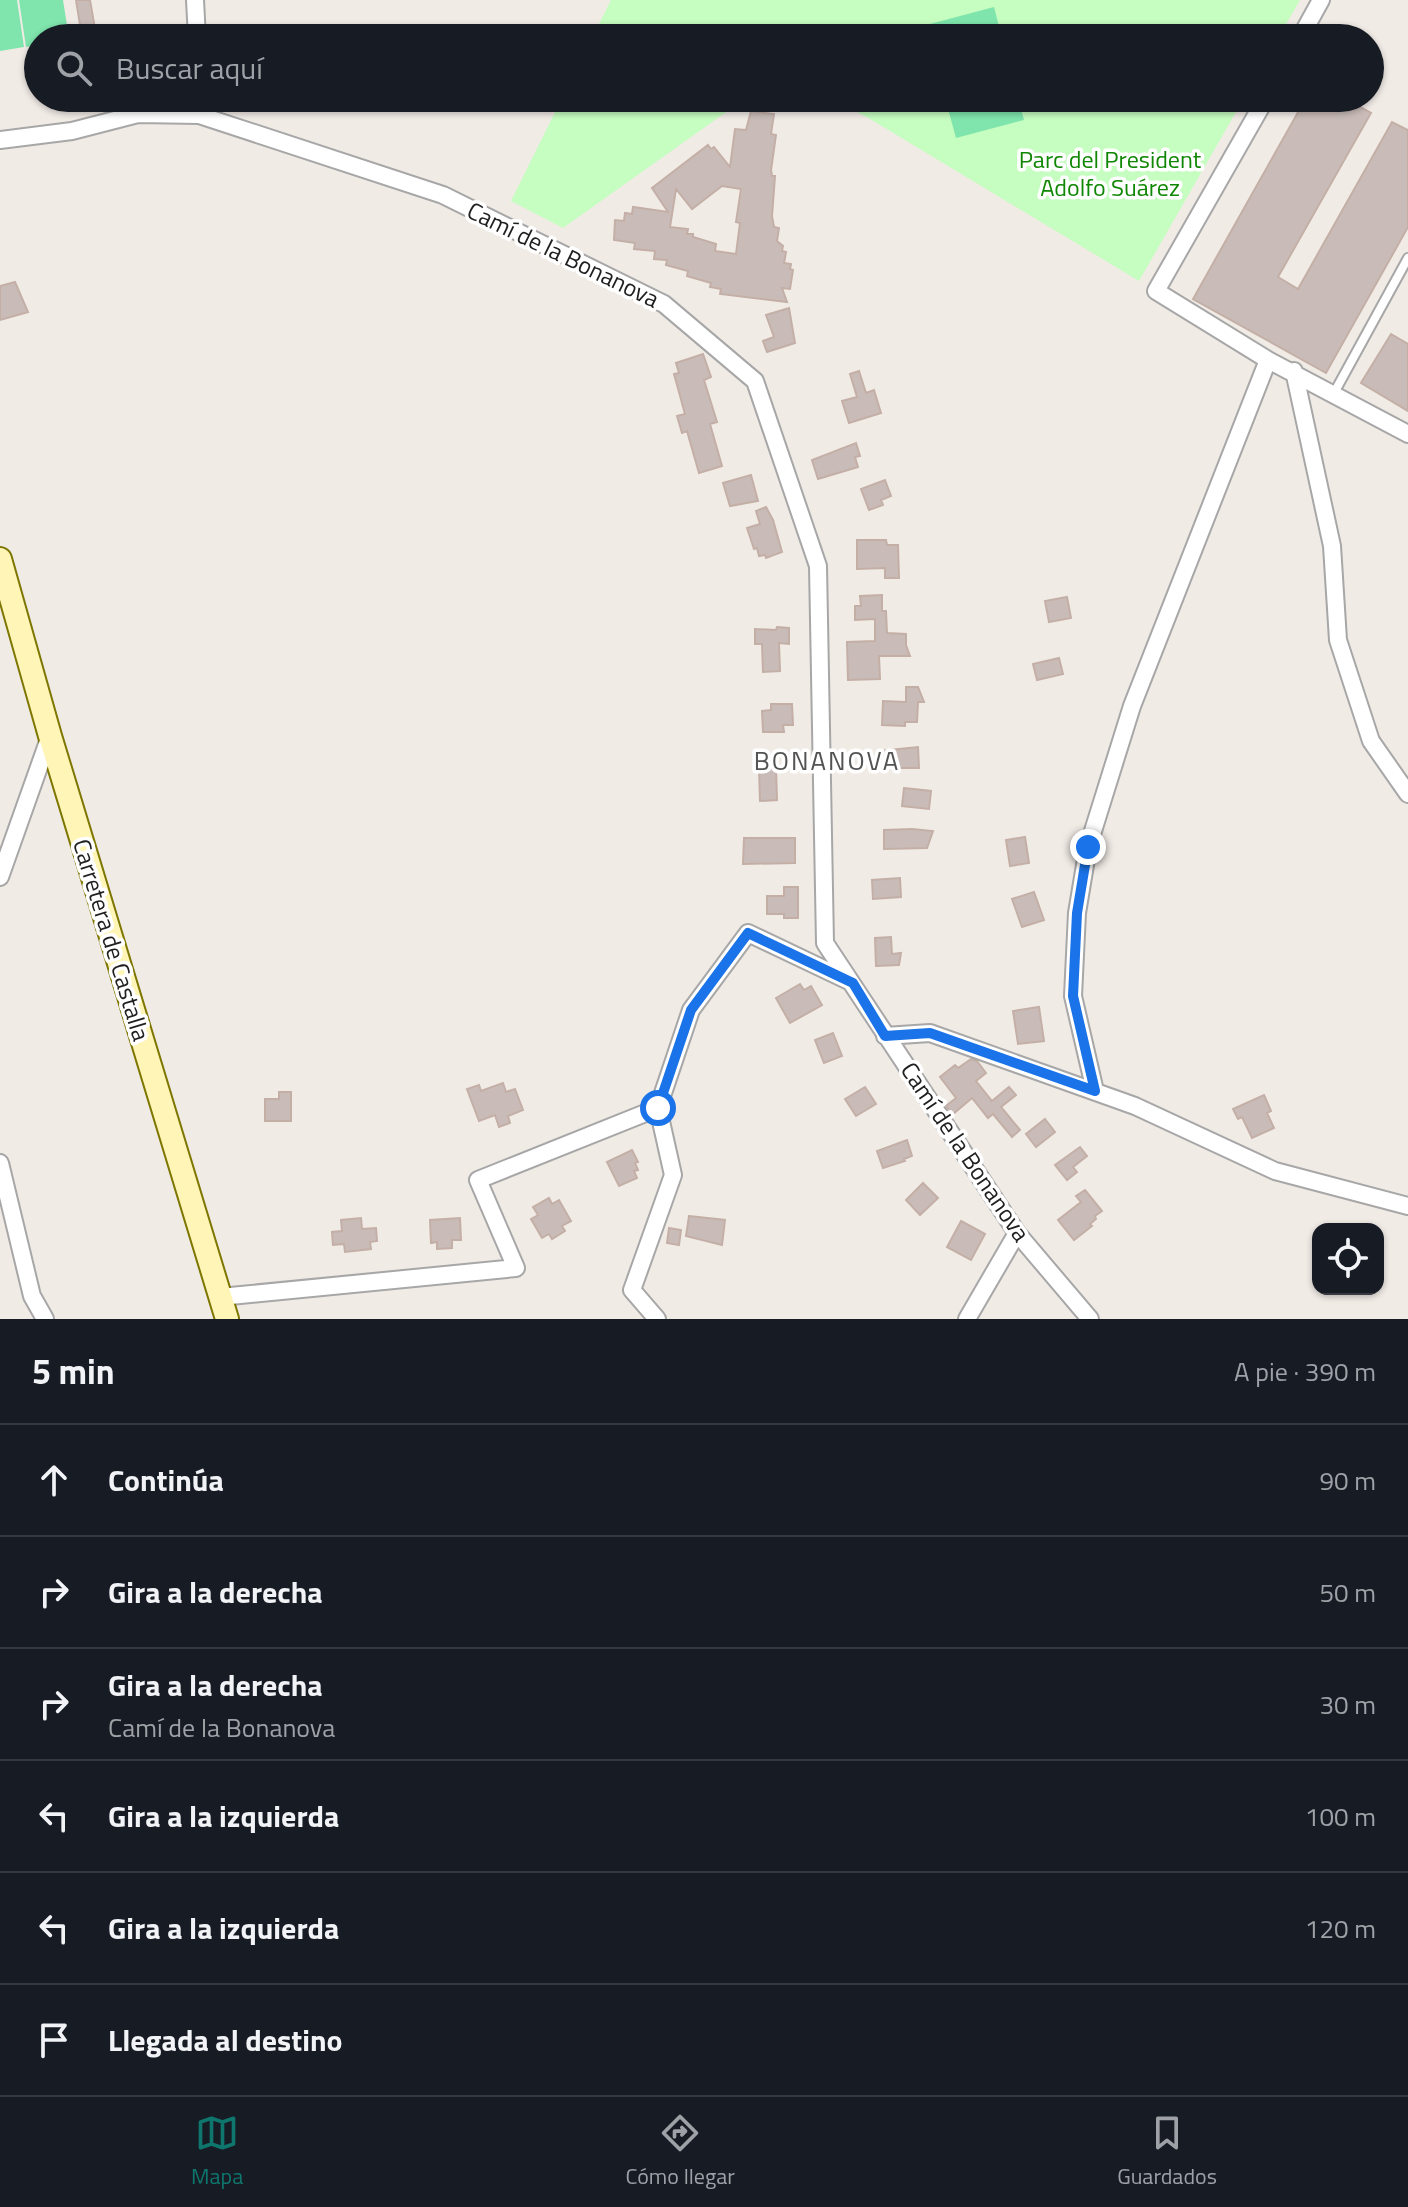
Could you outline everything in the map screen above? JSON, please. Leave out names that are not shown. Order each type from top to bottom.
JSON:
[{"type":"main road","name":"Carretera de Castalla","points":[[0,559],[50,736],[223,1308]]},
{"type":"street","points":[[195,0],[196,24]]},
{"type":"street","points":[[1308,24],[1321,0]]},
{"type":"street","name":"Camí de la Bonanova","points":[[0,140],[72,131],[154,112]]},
{"type":"street","name":"Camí de la Bonanova","points":[[216,112],[443,195],[664,304],[755,381],[818,566],[825,943],[1017,1233],[1090,1319]]},
{"type":"street","points":[[1258,112],[1156,291],[1268,360],[1294,371],[1408,434]]},
{"type":"street","points":[[1095,1091],[1073,996],[1077,913],[1088,847],[1132,706],[1268,360]]},
{"type":"street","points":[[1294,371],[1332,546],[1338,640],[1371,741],[1408,794]]},
{"type":"street","points":[[0,877],[50,736]]},
{"type":"street","points":[[657,1319],[632,1290],[673,1175],[658,1108],[691,1010],[748,933],[853,983]]},
{"type":"street","points":[[885,1036],[930,1033],[1135,1106],[1275,1171],[1408,1206]]},
{"type":"street","points":[[223,1308],[516,1268],[478,1180],[658,1108]]},
{"type":"street","points":[[0,1163],[32,1296],[45,1319]]},
{"type":"street","points":[[967,1319],[1017,1233]]},
{"type":"lane","points":[[1334,393],[1408,258]]},
{"type":"green space","points":[[0,0],[17,0],[24,47],[0,51]]},
{"type":"green space","points":[[19,0],[63,0],[67,24],[24,24],[24,34]]},
{"type":"green space","points":[[611,0],[1300,0],[1286,24],[599,24]]},
{"type":"green space","points":[[994,7],[998,24],[930,24]]},
{"type":"green space","points":[[555,112],[726,112],[563,228],[511,201]]},
{"type":"green space","name":"Parc del President Adolfo Suárez","points":[[857,112],[1236,112],[1139,281]]},
{"type":"green space","points":[[949,112],[1022,112],[1024,120],[956,138]]},
{"type":"building","points":[[76,0],[90,0],[94,24],[80,24]]},
{"type":"building","points":[[751,112],[774,114],[771,134],[776,135],[771,170],[772,176],[775,176],[772,216],[774,227],[779,228],[777,241],[783,246],[782,251],[786,252],[784,263],[791,264],[790,269],[793,270],[790,289],[782,288],[787,302],[720,294],[721,289],[710,287],[711,283],[687,276],[688,271],[666,265],[667,260],[654,259],[655,251],[634,249],[635,243],[614,240],[615,220],[624,221],[625,213],[632,214],[633,207],[668,212],[652,188],[708,145],[711,149],[714,147],[730,167],[735,129],[746,130]],"holes":[[[722,186],[741,189],[736,222],[740,223],[736,254],[715,251],[716,244],[687,234],[688,229],[670,227],[676,189],[692,209]]]},
{"type":"building","points":[[1298,112],[1371,113],[1278,277],[1298,289],[1392,122],[1408,130],[1408,227],[1326,373],[1193,299]]},
{"type":"building","points":[[15,282],[28,312],[0,320],[0,286]]},
{"type":"building","points":[[789,308],[795,343],[767,352],[763,341],[774,337],[766,315]]},
{"type":"building","points":[[1391,334],[1408,344],[1408,411],[1361,383]]},
{"type":"building","points":[[703,354],[711,377],[704,380],[717,422],[710,424],[722,466],[699,473],[687,431],[682,433],[677,416],[685,414],[674,374],[679,373],[676,363]]},
{"type":"building","points":[[859,371],[866,393],[874,390],[881,413],[849,423],[842,401],[857,397],[850,374]]},
{"type":"building","points":[[856,443],[860,456],[855,457],[858,467],[818,479],[812,460]]},
{"type":"building","points":[[751,475],[758,501],[730,506],[723,483]]},
{"type":"building","points":[[885,480],[891,496],[881,500],[883,505],[869,510],[861,489]]},
{"type":"building","points":[[766,507],[782,552],[766,558],[765,555],[759,556],[757,548],[754,549],[747,528],[760,524],[756,511]]},
{"type":"building","points":[[857,540],[886,540],[887,545],[898,545],[899,578],[885,578],[885,568],[857,569]]},
{"type":"building","points":[[882,595],[887,633],[906,634],[910,656],[879,656],[880,679],[848,680],[847,642],[875,641],[875,619],[855,620],[855,606],[861,606],[860,596]]},
{"type":"building","points":[[1067,597],[1071,618],[1049,622],[1045,601]]},
{"type":"building","points":[[777,627],[789,628],[789,644],[779,643],[780,671],[763,672],[762,644],[755,644],[755,629],[776,630]]},
{"type":"building","points":[[1059,658],[1063,674],[1037,680],[1033,664]]},
{"type":"building","points":[[906,687],[918,687],[924,702],[918,702],[917,722],[905,722],[905,726],[882,725],[883,701],[906,702]]},
{"type":"building","points":[[771,704],[792,704],[793,725],[783,725],[784,732],[763,732],[762,711],[771,710]]},
{"type":"building","points":[[918,747],[919,768],[886,768],[886,762],[881,762],[880,751]]},
{"type":"building","points":[[759,768],[776,768],[777,800],[760,801]]},
{"type":"building","points":[[904,788],[931,791],[929,809],[902,806]]},
{"type":"building","points":[[884,830],[933,831],[927,848],[884,849]]},
{"type":"building","points":[[1025,837],[1029,863],[1010,866],[1006,840]]},
{"type":"building","points":[[744,838],[795,838],[795,863],[743,864]]},
{"type":"building","points":[[900,878],[901,897],[873,899],[872,880]]},
{"type":"building","points":[[784,887],[798,887],[798,918],[767,914],[767,896],[784,896]]},
{"type":"building","points":[[1034,892],[1044,920],[1022,927],[1012,899]]},
{"type":"building","points":[[891,937],[892,954],[901,953],[899,965],[876,966],[875,938]]},
{"type":"building","points":[[800,984],[804,990],[811,986],[822,1005],[790,1023],[776,998]]},
{"type":"building","points":[[1039,1007],[1044,1041],[1018,1044],[1013,1011]]},
{"type":"building","points":[[833,1033],[842,1056],[824,1063],[815,1040]]},
{"type":"building","points":[[971,1059],[977,1061],[986,1073],[976,1081],[992,1101],[1009,1087],[1016,1095],[1001,1107],[1020,1130],[1012,1137],[993,1114],[988,1118],[972,1098],[952,1115],[946,1106],[956,1098],[940,1077],[955,1065],[958,1068]]},
{"type":"building","points":[[503,1083],[506,1092],[515,1089],[523,1110],[508,1116],[510,1123],[499,1127],[495,1115],[479,1121],[467,1089],[479,1085],[481,1091]]},
{"type":"building","points":[[865,1087],[876,1104],[856,1116],[845,1099]]},
{"type":"building","points":[[279,1092],[291,1092],[291,1121],[265,1121],[265,1099],[279,1099]]},
{"type":"building","points":[[1264,1095],[1274,1128],[1252,1138],[1242,1117],[1238,1119],[1233,1109]]},
{"type":"building","points":[[1045,1119],[1055,1132],[1036,1147],[1026,1134]]},
{"type":"building","points":[[907,1140],[912,1156],[883,1168],[877,1151]]},
{"type":"building","points":[[1080,1147],[1087,1156],[1073,1167],[1077,1172],[1067,1180],[1055,1165]]},
{"type":"building","points":[[632,1150],[638,1162],[635,1163],[638,1170],[634,1171],[637,1178],[619,1186],[607,1162]]},
{"type":"building","points":[[923,1183],[938,1198],[920,1215],[906,1200]]},
{"type":"building","points":[[1085,1190],[1102,1211],[1095,1216],[1096,1219],[1090,1224],[1092,1226],[1074,1240],[1058,1220],[1081,1202],[1076,1196]]},
{"type":"building","points":[[549,1198],[552,1204],[559,1200],[571,1221],[562,1226],[565,1231],[552,1239],[549,1234],[542,1238],[531,1219],[538,1215],[533,1207]]},
{"type":"building","points":[[689,1216],[725,1220],[722,1245],[686,1236]]},
{"type":"building","points":[[361,1218],[362,1229],[376,1228],[377,1241],[370,1242],[371,1249],[345,1252],[344,1244],[333,1245],[332,1232],[342,1231],[341,1220]]},
{"type":"building","points":[[460,1218],[461,1240],[452,1240],[452,1248],[437,1249],[437,1242],[431,1243],[430,1220]]},
{"type":"building","points":[[961,1221],[985,1234],[971,1260],[947,1247]]},
{"type":"building","points":[[669,1228],[681,1230],[679,1245],[667,1243]]},
{"type":"district","name":"BONANOVA","points":[[827,761]]},
{"type":"route","points":[[658,1108],[691,1010],[748,933],[853,983],[885,1036],[930,1033],[1095,1091],[1073,996],[1077,913],[1088,847]]}]
